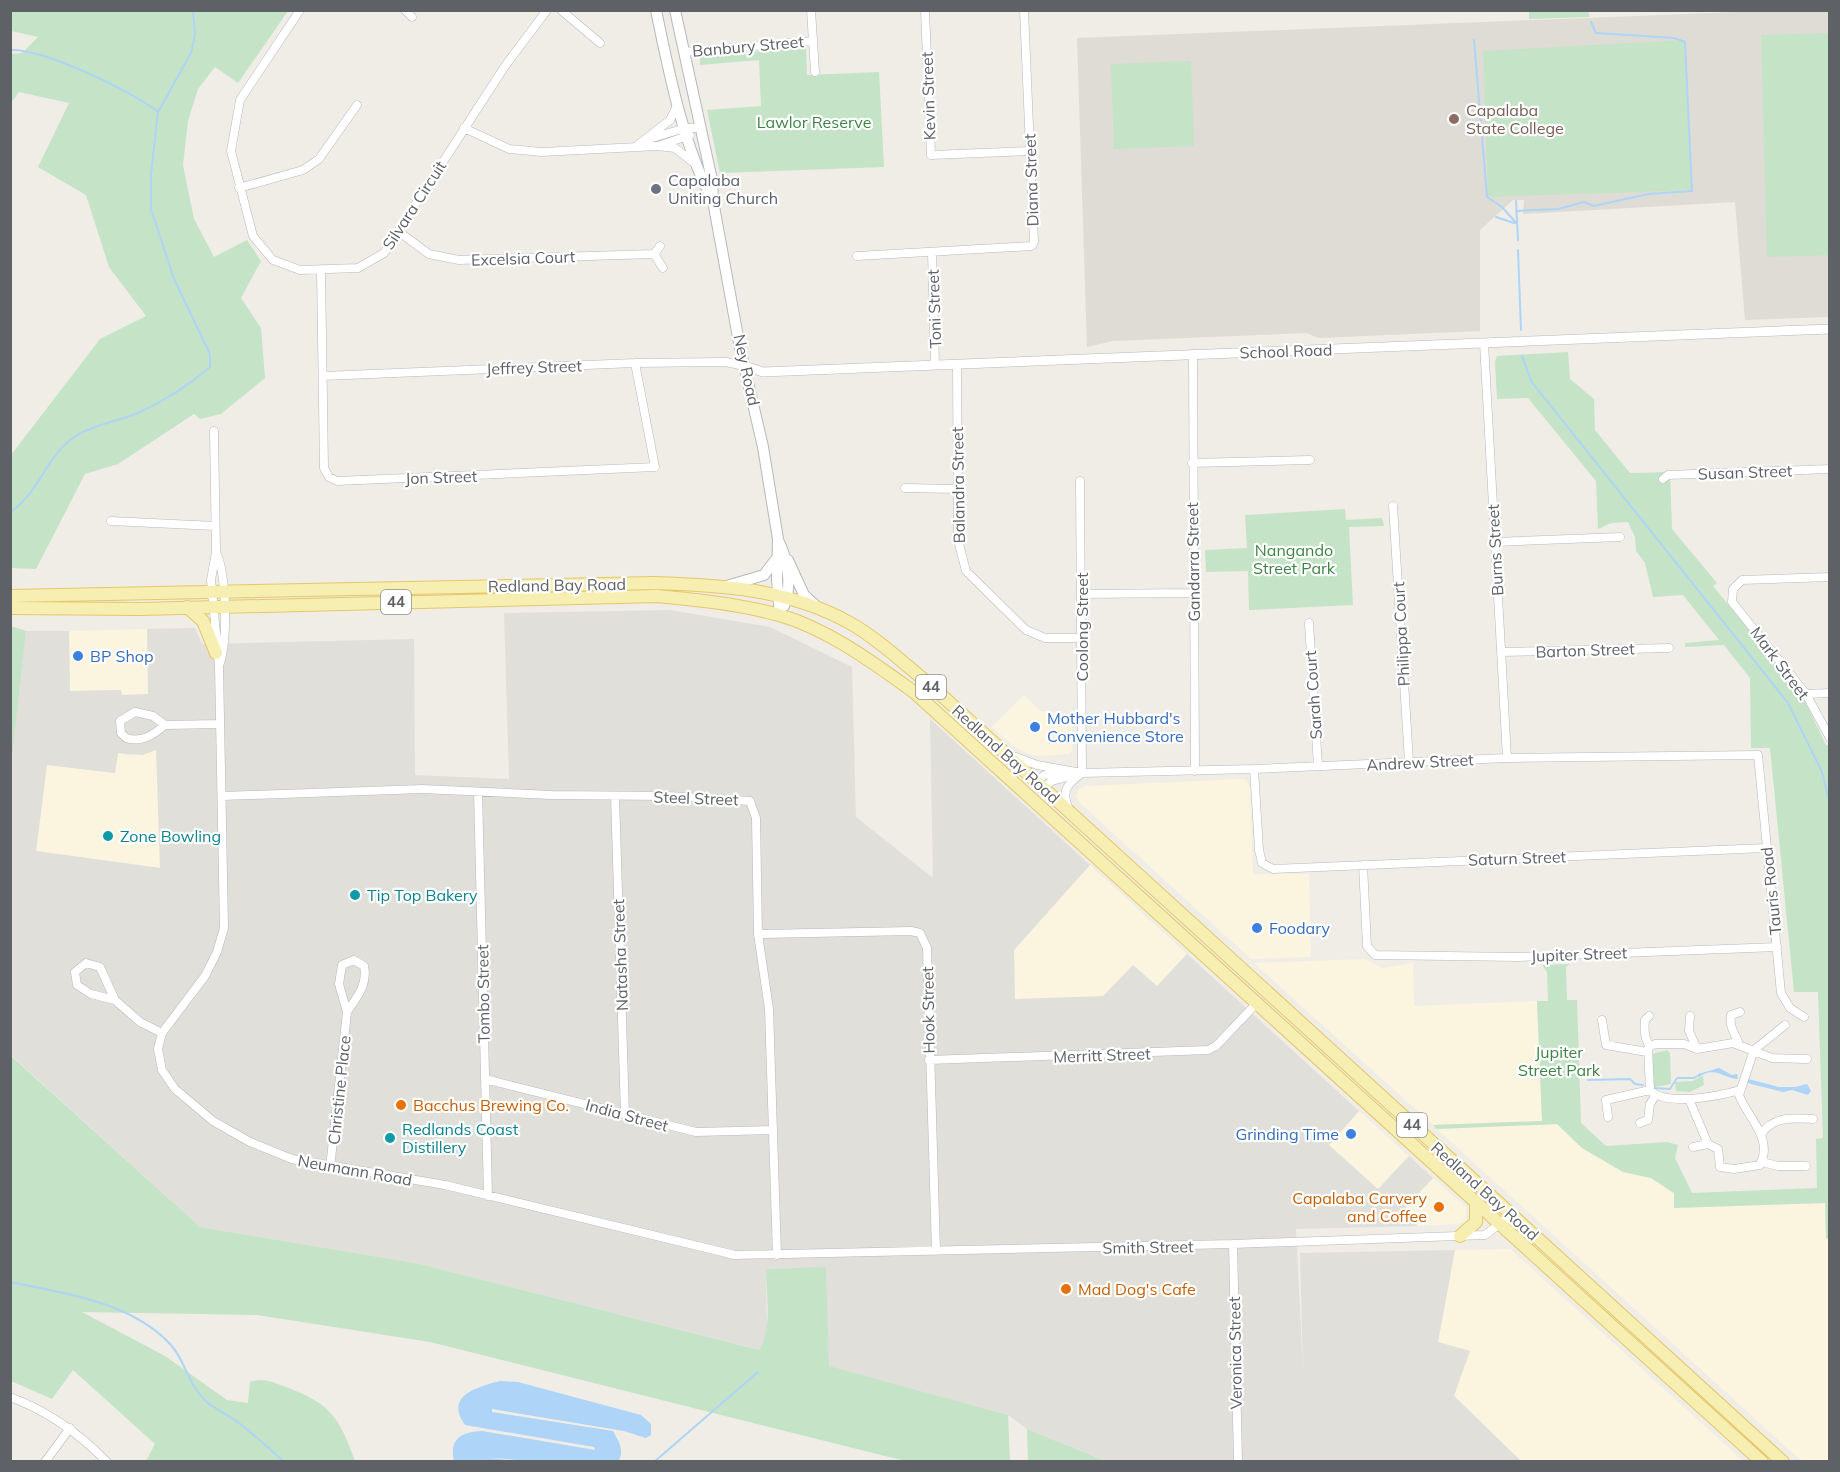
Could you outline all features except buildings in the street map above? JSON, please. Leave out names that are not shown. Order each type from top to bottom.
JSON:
[{"type":"main road","name":"Ney Road","points":[[656,10],[678,104],[697,166],[713,201]]},
{"type":"main road","name":"Ney Road","points":[[675,10],[712,180],[713,201],[744,366],[763,447],[781,557],[780,615]]},
{"type":"main road","points":[[723,587],[764,574],[781,557],[804,595],[816,606]]},
{"type":"main road","name":"Redland Bay Road","points":[[10,597],[654,583],[723,587],[782,596],[816,606],[872,638],[999,747],[1783,1461]]},
{"type":"main road","name":"Redland Bay Road","points":[[10,608],[187,607],[657,596],[725,603],[780,615],[836,640],[914,692],[1762,1461]]},
{"type":"main road","points":[[187,607],[203,621],[216,653]]},
{"type":"main road","points":[[1027,796],[1039,785]]},
{"type":"main road","points":[[1460,1236],[1476,1222],[1476,1204]]},
{"type":"main road","points":[[1711,1415],[1721,1405]]},
{"type":"street","name":"Silvara Circuit","points":[[300,10],[240,100],[231,151],[253,236],[273,260],[300,270],[321,272],[358,268],[374,261],[384,253],[505,66],[547,10]]},
{"type":"street","points":[[405,10],[412,17]]},
{"type":"street","points":[[561,10],[600,43]]},
{"type":"street","points":[[811,10],[815,72]]},
{"type":"street","name":"Kevin Street","points":[[925,10],[931,155],[1030,151]]},
{"type":"street","name":"Diana Street","points":[[857,256],[1032,246],[1034,242],[1024,10]]},
{"type":"street","name":"Banbury Street","points":[[684,52],[813,40]]},
{"type":"street","points":[[641,143],[670,120],[678,104]]},
{"type":"street","points":[[239,188],[303,170],[319,159],[357,105]]},
{"type":"street","points":[[464,128],[509,149],[542,152],[641,143],[700,128]]},
{"type":"street","points":[[657,146],[687,132]]},
{"type":"street","points":[[641,143],[675,148],[697,166]]},
{"type":"street","name":"Excelsia Court","points":[[399,232],[429,254],[459,260],[654,254]]},
{"type":"street","points":[[660,246],[654,254],[663,268]]},
{"type":"street","name":"Toni Street","points":[[932,252],[935,365]]},
{"type":"street","name":"Jon Street","points":[[321,272],[324,468],[329,477],[337,481],[655,467],[635,363]]},
{"type":"street","name":"School Road","points":[[744,366],[763,372],[1830,329]]},
{"type":"street","name":"Burns Street","points":[[1484,343],[1507,758]]},
{"type":"street","name":"Gandarra Street","points":[[1193,354],[1195,771]]},
{"type":"street","name":"Jeffrey Street","points":[[323,376],[635,363],[726,362],[744,366]]},
{"type":"street","name":"Balandra Street","points":[[957,364],[957,489],[960,556],[974,581],[1026,630],[1036,636],[1081,638]]},
{"type":"street","points":[[214,431],[216,552],[212,566],[223,653],[219,666]]},
{"type":"street","points":[[1192,464],[1310,460]]},
{"type":"street","name":"Susan Street","points":[[1663,479],[1668,475],[1830,469]]},
{"type":"street","name":"Coolong Street","points":[[1080,481],[1083,773]]},
{"type":"street","points":[[905,488],[957,489]]},
{"type":"street","name":"Philippa Court","points":[[1393,506],[1409,762]]},
{"type":"street","points":[[111,521],[215,526]]},
{"type":"street","points":[[1495,542],[1620,537]]},
{"type":"street","name":"Mark Street","points":[[1830,577],[1742,580],[1733,588],[1732,602],[1806,694],[1830,738]]},
{"type":"street","points":[[1082,594],[1193,593]]},
{"type":"street","points":[[116,1000],[81,990],[75,978],[79,966],[86,963],[100,967],[116,1000],[140,1022],[162,1033],[205,976],[221,942],[225,910],[219,666],[216,653],[218,606]]},
{"type":"street","name":"Sarah Court","points":[[1309,623],[1318,766]]},
{"type":"street","name":"Barton Street","points":[[1502,652],[1669,648]]},
{"type":"street","points":[[1806,694],[1830,693]]},
{"type":"street","points":[[165,725],[153,716],[135,712],[124,716],[120,727],[126,738],[140,740],[165,725],[220,724]]},
{"type":"street","name":"Andrew Street","points":[[999,747],[1020,760],[1083,773],[1254,769],[1507,758],[1758,755]]},
{"type":"street","name":"Tauris Road","points":[[1758,755],[1782,993],[1790,1008],[1804,1017]]},
{"type":"street","name":"Saturn Street","points":[[1254,769],[1262,863],[1273,869],[1766,848]]},
{"type":"street","name":"Andrew Street","points":[[1039,785],[1045,775],[1067,771]]},
{"type":"street","points":[[1070,812],[1064,793],[1066,787],[1083,773]]},
{"type":"street","name":"Andrew Street","points":[[1039,785],[1083,773]]},
{"type":"street","name":"Steel Street","points":[[222,796],[422,789],[667,796],[750,801],[756,818],[758,934],[769,1009],[777,1255]]},
{"type":"street","name":"Tombo Street","points":[[478,792],[488,1196]]},
{"type":"street","name":"Natasha Street","points":[[615,796],[625,1114]]},
{"type":"street","name":"Jupiter Street","points":[[1363,865],[1367,946],[1375,955],[1380,956],[1518,957],[1777,947]]},
{"type":"street","name":"Hook Street","points":[[758,934],[921,933],[927,948],[936,1251]]},
{"type":"street","name":"Christine Place","points":[[330,1168],[347,1012],[339,975],[342,965],[354,960],[364,966],[366,975],[360,993],[347,1012]]},
{"type":"street","name":"Merritt Street","points":[[929,1060],[1208,1050],[1216,1046],[1256,1004]]},
{"type":"street","points":[[1724,1043],[1731,1032],[1731,1015],[1740,1012]]},
{"type":"street","points":[[1640,1123],[1648,1120],[1652,1093],[1644,1027],[1645,1020],[1650,1016]]},
{"type":"street","points":[[1690,1016],[1689,1031],[1697,1049]]},
{"type":"street","points":[[1602,1020],[1606,1045],[1648,1049],[1679,1044],[1697,1049],[1724,1043],[1739,1044],[1772,1058],[1807,1059]]},
{"type":"street","points":[[1762,1162],[1762,1133],[1745,1111],[1740,1090],[1754,1050],[1785,1025]]},
{"type":"street","points":[[1679,1044],[1689,1031]]},
{"type":"street","points":[[1731,1032],[1739,1044]]},
{"type":"street","name":"Neumann Road","points":[[162,1033],[158,1049],[162,1070],[175,1089],[197,1109],[231,1133],[268,1151],[330,1168],[445,1185],[722,1253],[777,1255]]},
{"type":"street","name":"India Street","points":[[485,1079],[696,1132],[772,1130]]},
{"type":"street","points":[[1608,1117],[1606,1100],[1652,1093],[1689,1099],[1740,1090]]},
{"type":"street","points":[[1689,1099],[1708,1144]]},
{"type":"street","points":[[1762,1133],[1772,1123],[1780,1120],[1813,1119]]},
{"type":"street","points":[[1693,1147],[1708,1144],[1718,1149],[1719,1164],[1725,1169],[1755,1167],[1762,1162],[1778,1166],[1806,1166]]},
{"type":"street","name":"Smith Street","points":[[777,1255],[1233,1244],[1485,1235],[1511,1215]]},
{"type":"street","name":"Veronica Street","points":[[1233,1244],[1238,1461]]},
{"type":"street","points":[[10,1397],[42,1411],[70,1428],[107,1461]]},
{"type":"street","points":[[45,1461],[70,1428]]},
{"type":"shaded area","name":"Capalaba State College","points":[[1762,11],[1829,11],[1829,317],[1745,320],[1735,202],[1523,214],[1524,200],[1513,200],[1480,230],[1480,331],[1319,338],[1306,333],[1113,341],[1087,347],[1077,38]]},
{"type":"shaded area","points":[[670,610],[770,627],[852,667],[856,817],[933,878],[930,719],[1090,865],[1014,950],[1015,999],[1103,996],[1133,965],[1157,986],[1187,954],[1359,1111],[1329,1145],[1378,1189],[1409,1156],[1433,1178],[1402,1211],[1418,1226],[1296,1229],[1303,1370],[1300,1253],[1455,1250],[1438,1342],[1470,1351],[1454,1396],[1521,1461],[1107,1461],[1027,1429],[1008,1415],[828,1366],[826,1268],[766,1269],[767,1327],[760,1350],[420,1264],[200,1227],[11,1055],[10,765],[26,631],[69,631],[70,691],[121,690],[122,695],[148,694],[147,629],[195,628],[202,644],[414,639],[415,775],[509,779],[504,613]],"holes":[[[156,750],[160,868],[36,851],[47,765],[115,773],[118,753],[143,755]]]},
{"type":"shaded area","points":[[147,629],[148,694],[121,695],[121,690],[70,691],[69,631]]},
{"type":"shaded area","points":[[1024,695],[1040,711],[1072,714],[1072,751],[1069,754],[1038,756],[1028,754],[1013,746],[992,727]]},
{"type":"shaded area","points":[[157,749],[161,868],[36,851],[47,765],[115,773],[118,753],[131,756]]},
{"type":"shaded area","points":[[1246,780],[1250,787],[1253,874],[1309,874],[1311,957],[1251,959],[1079,802],[1076,795],[1079,789],[1086,786]]},
{"type":"shaded area","points":[[1090,865],[1187,954],[1157,986],[1133,965],[1103,997],[1015,999],[1014,950]]},
{"type":"shaded area","points":[[1364,959],[1383,968],[1413,963],[1414,1006],[1537,1001],[1542,1121],[1433,1125],[1254,963]]},
{"type":"shaded area","points":[[1359,1111],[1409,1156],[1378,1190],[1329,1145]]},
{"type":"shaded area","points":[[1557,1124],[1582,1148],[1623,1172],[1651,1178],[1674,1194],[1675,1208],[1825,1203],[1826,1238],[1830,1239],[1829,1461],[1803,1461],[1796,1456],[1437,1129]]},
{"type":"shaded area","points":[[1433,1178],[1467,1208],[1466,1221],[1458,1224],[1418,1226],[1402,1211]]},
{"type":"shaded area","points":[[1510,1249],[1743,1461],[1521,1461],[1454,1396],[1438,1342],[1455,1250]]},
{"type":"green space","points":[[11,10],[288,11],[238,83],[215,67],[198,89],[188,121],[183,165],[194,219],[214,257],[247,240],[261,261],[241,298],[261,328],[265,378],[221,414],[200,419],[194,414],[118,464],[85,474],[36,569],[11,568],[11,455],[100,339],[146,316],[109,267],[86,195],[38,167],[69,103],[19,92],[11,103],[11,54],[22,53],[38,37],[11,31]]},
{"type":"green space","points":[[1529,11],[1588,11],[1590,17],[1529,19]]},
{"type":"green space","points":[[1829,33],[1829,255],[1767,257],[1761,35]]},
{"type":"green space","points":[[1686,40],[1691,190],[1488,197],[1483,51]]},
{"type":"green space","name":"Lawlor Reserve","points":[[806,47],[807,75],[879,72],[884,167],[720,173],[707,110],[761,106],[759,60],[700,65],[700,57]]},
{"type":"green space","points":[[1191,61],[1194,146],[1114,149],[1111,64]]},
{"type":"green space","name":"Jupiter Street Park","points":[[1568,352],[1570,379],[1594,399],[1595,430],[1630,473],[1670,472],[1672,529],[1717,583],[1713,586],[1802,695],[1826,745],[1829,745],[1829,1239],[1826,1238],[1825,1203],[1674,1208],[1674,1193],[1651,1178],[1623,1172],[1582,1148],[1557,1124],[1437,1129],[1433,1125],[1542,1121],[1537,1001],[1548,1001],[1547,972],[1542,965],[1570,964],[1566,967],[1567,1000],[1577,1000],[1581,1123],[1606,1146],[1667,1142],[1678,1145],[1675,1158],[1692,1193],[1817,1188],[1816,1139],[1823,1138],[1818,992],[1794,992],[1770,748],[1751,748],[1750,678],[1724,645],[1685,647],[1685,643],[1719,640],[1683,595],[1653,597],[1645,563],[1636,551],[1635,537],[1628,522],[1611,523],[1598,529],[1596,481],[1528,398],[1497,399],[1495,362],[1497,356]]},
{"type":"green space","name":"Nangando Street Park","points":[[1345,509],[1346,520],[1382,518],[1384,526],[1349,527],[1353,605],[1249,610],[1248,571],[1206,572],[1205,550],[1247,548],[1245,515]]},
{"type":"green space","points":[[10,626],[26,631],[11,765]]},
{"type":"green space","points":[[1667,1050],[1670,1053],[1671,1084],[1655,1087],[1653,1085],[1652,1054]]},
{"type":"green space","points":[[10,1055],[200,1227],[420,1264],[759,1350],[766,1332],[767,1321],[766,1269],[826,1267],[829,1366],[1008,1415],[1010,1461],[912,1462],[430,1342],[257,1315],[82,1312],[165,1356],[227,1400],[248,1403],[250,1382],[260,1380],[286,1387],[314,1400],[323,1406],[338,1423],[355,1461],[146,1461],[155,1444],[73,1370],[52,1399],[11,1381]]},
{"type":"green space","points":[[1703,1076],[1704,1085],[1690,1092],[1676,1091],[1675,1082],[1692,1081]]},
{"type":"green space","points":[[1027,1429],[1106,1461],[1028,1461]]},
{"type":"water","points":[[1719,1068],[1732,1075],[1737,1074],[1738,1079],[1715,1072],[1699,1077],[1698,1074]]},
{"type":"water","points":[[1748,1079],[1779,1087],[1807,1084],[1811,1091],[1808,1095],[1792,1090],[1783,1092],[1751,1084],[1747,1082]]},
{"type":"water","points":[[500,1381],[518,1382],[641,1415],[651,1424],[651,1435],[646,1438],[624,1431],[492,1409],[492,1412],[613,1431],[620,1446],[620,1458],[618,1462],[538,1462],[484,1457],[514,1461],[454,1461],[453,1447],[458,1438],[468,1433],[482,1431],[595,1450],[594,1447],[465,1425],[458,1407],[461,1400],[473,1390]]},
{"type":"waterway","points":[[10,512],[28,495],[57,453],[76,436],[91,428],[150,407],[177,392],[210,367],[210,354],[174,279],[151,209],[151,174],[158,112],[191,53],[195,35],[193,10]]},
{"type":"waterway","points":[[1516,211],[1558,209],[1584,202],[1594,206],[1648,194],[1692,191],[1685,42],[1674,38],[1596,33],[1591,22]]},
{"type":"waterway","points":[[1474,40],[1487,197],[1502,207],[1517,224]]},
{"type":"waterway","points":[[10,50],[43,56],[86,72],[128,93],[158,112]]},
{"type":"waterway","points":[[1516,201],[1518,240]]},
{"type":"waterway","points":[[1496,217],[1514,223]]},
{"type":"waterway","points":[[1518,250],[1521,330]]},
{"type":"waterway","points":[[1522,356],[1531,381],[1788,703],[1822,772],[1830,805]]},
{"type":"waterway","points":[[1654,1088],[1670,1089],[1677,1078],[1694,1078],[1701,1074]]},
{"type":"waterway","points":[[1588,1080],[1630,1079],[1635,1084],[1643,1085]]},
{"type":"waterway","points":[[10,1282],[74,1295],[96,1302],[117,1309],[155,1330],[176,1351],[201,1396],[235,1420],[284,1462]]},
{"type":"waterway","points":[[654,1462],[758,1372]]},
{"type":"place","name":"Capalaba State College","points":[[1454,119]]},
{"type":"place","name":"Capalaba Uniting Church","points":[[656,189]]},
{"type":"place","name":"BP Shop","points":[[78,656]]},
{"type":"place","name":"Mother Hubbard's Convenience Store","points":[[1035,727]]},
{"type":"place","name":"Zone Bowling","points":[[108,836]]},
{"type":"place","name":"Tip Top Bakery","points":[[355,895]]},
{"type":"place","name":"Foodary","points":[[1257,928]]},
{"type":"place","name":"Bacchus Brewing Co.","points":[[401,1105]]},
{"type":"place","name":"Grinding Time","points":[[1351,1134]]},
{"type":"place","name":"Redlands Coast Distillery","points":[[390,1138]]},
{"type":"place","name":"Capalaba Carvery and Coffee","points":[[1439,1207]]},
{"type":"place","name":"Mad Dog's Cafe","points":[[1066,1289]]}]
